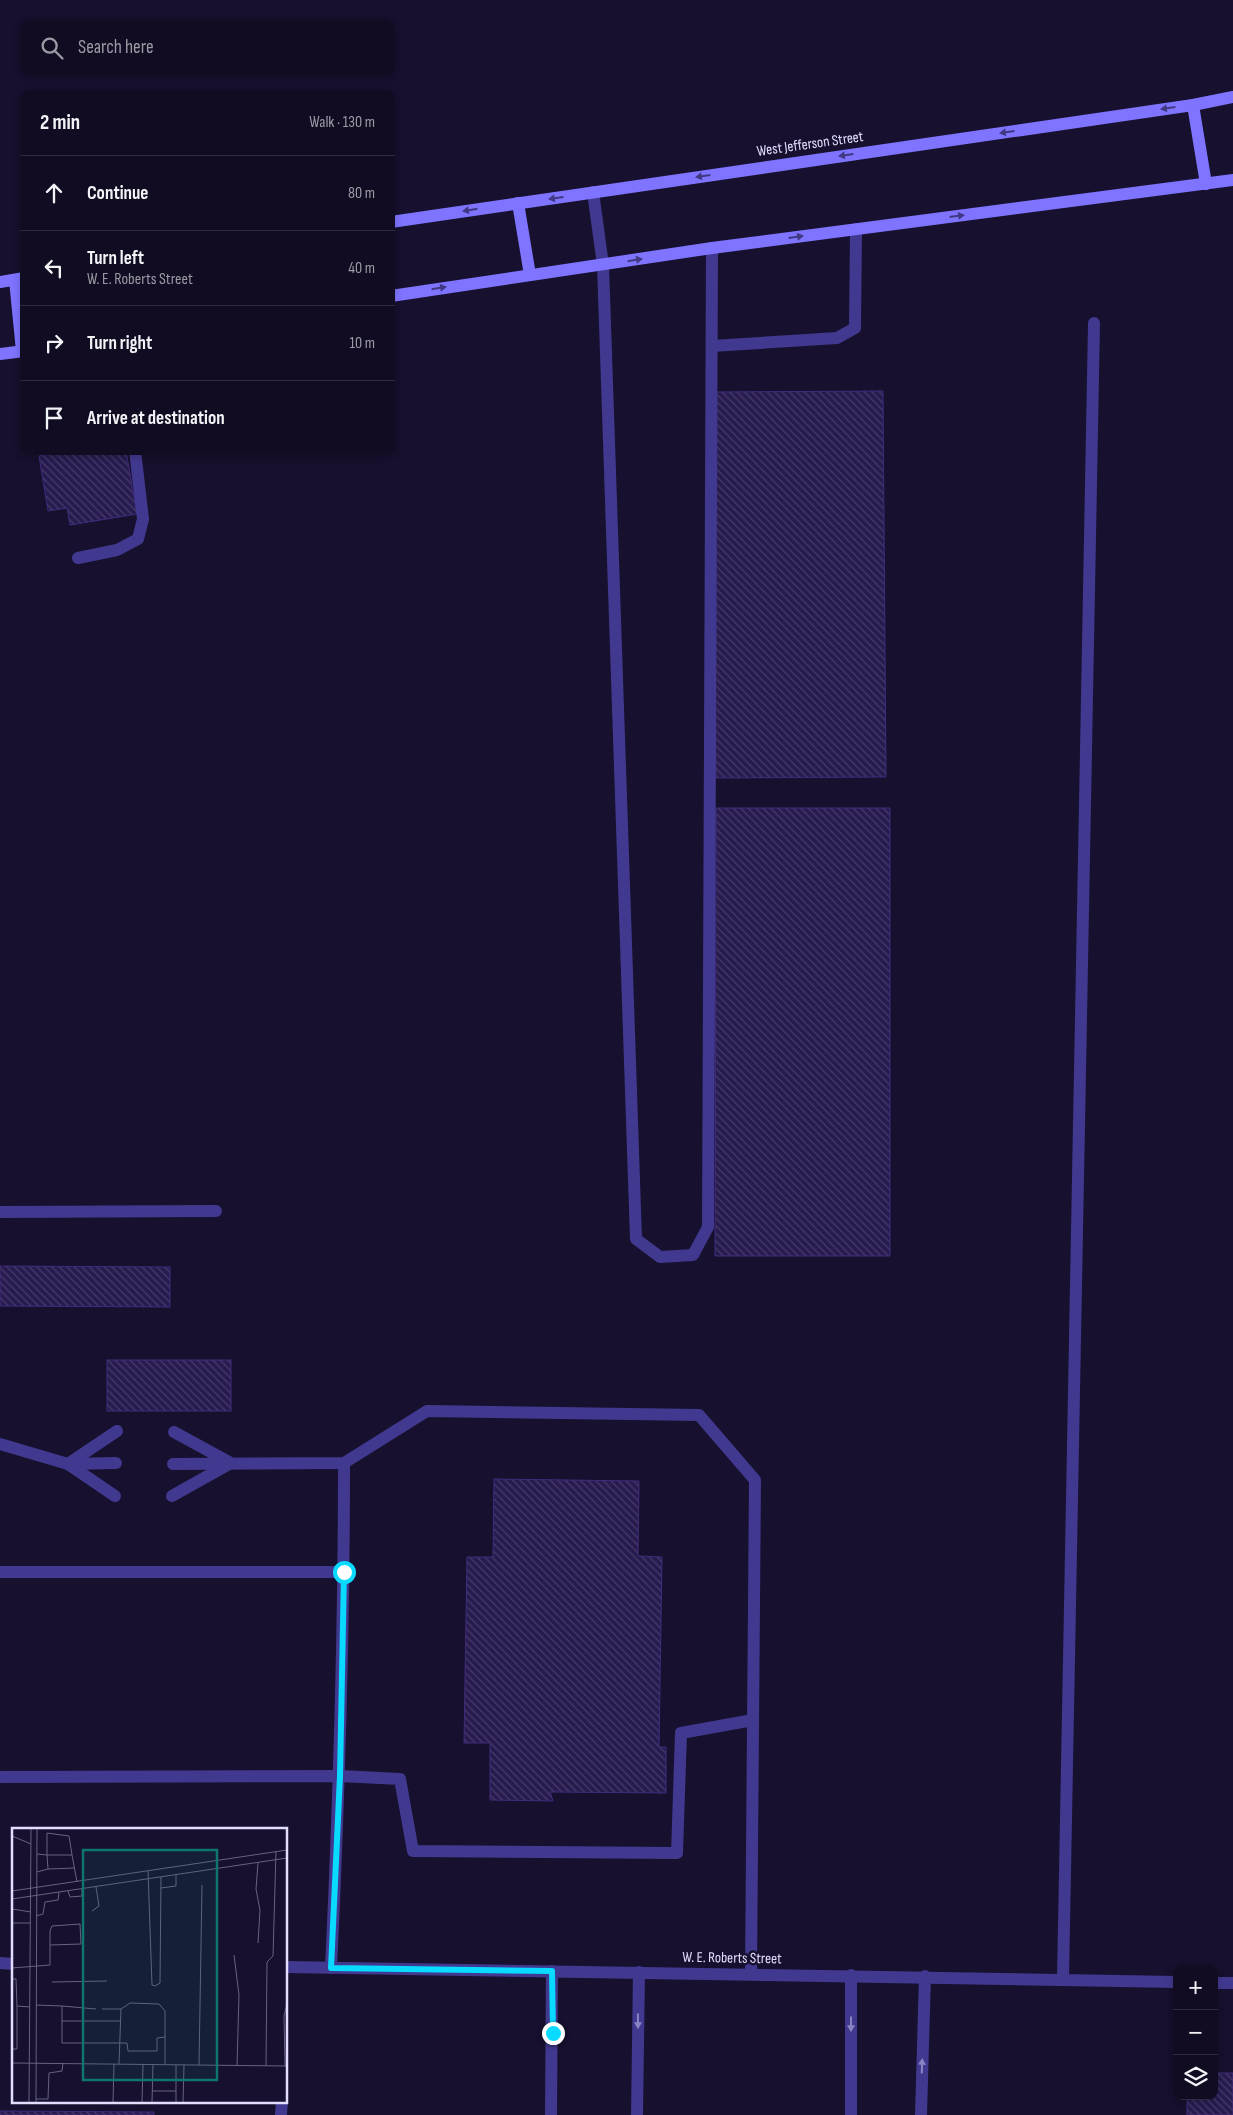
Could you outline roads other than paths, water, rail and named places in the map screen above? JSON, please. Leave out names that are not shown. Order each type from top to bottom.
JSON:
[{"type":"main road","name":"West Jefferson Street","points":[[395,221],[1193,105],[1233,97]]},
{"type":"main road","points":[[1193,105],[1206,184]]},
{"type":"main road","points":[[395,295],[712,248],[1233,180]]},
{"type":"main road","points":[[518,203],[530,275]]},
{"type":"main road","points":[[0,282],[19,279],[20,297]]},
{"type":"main road","points":[[0,354],[20,351]]},
{"type":"street","points":[[593,192],[603,265],[636,1239],[660,1257],[693,1255],[708,1228],[712,248]]},
{"type":"street","points":[[712,346],[837,338],[855,328],[856,229]]},
{"type":"street","points":[[1063,1979],[1094,323]]},
{"type":"street","points":[[78,558],[117,550],[138,539],[143,519],[135,455]]},
{"type":"street","points":[[0,1212],[216,1211]]},
{"type":"street","points":[[173,1464],[344,1463],[427,1411],[699,1415],[755,1480],[751,1974]]},
{"type":"street","points":[[68,1464],[117,1431]]},
{"type":"street","points":[[174,1432],[231,1463]]},
{"type":"street","points":[[0,1444],[68,1464],[116,1463]]},
{"type":"street","points":[[172,1496],[231,1463]]},
{"type":"street","points":[[331,1968],[340,1776],[344,1463]]},
{"type":"street","points":[[68,1464],[115,1496]]},
{"type":"street","points":[[0,1572],[344,1572]]},
{"type":"street","points":[[0,1777],[340,1776],[400,1779],[413,1851],[676,1854],[681,1733],[753,1720]]},
{"type":"street","name":"W. E. Roberts Street","points":[[288,1968],[925,1976],[1173,1982]]},
{"type":"street","points":[[551,2115],[552,1971]]},
{"type":"street","points":[[637,2115],[638,1972]]},
{"type":"street","points":[[851,1975],[851,2115]]},
{"type":"street","points":[[921,2115],[925,1976]]},
{"type":"street","points":[[1218,1982],[1233,1983]]},
{"type":"street","points":[[281,2115],[282,2102]]}]
